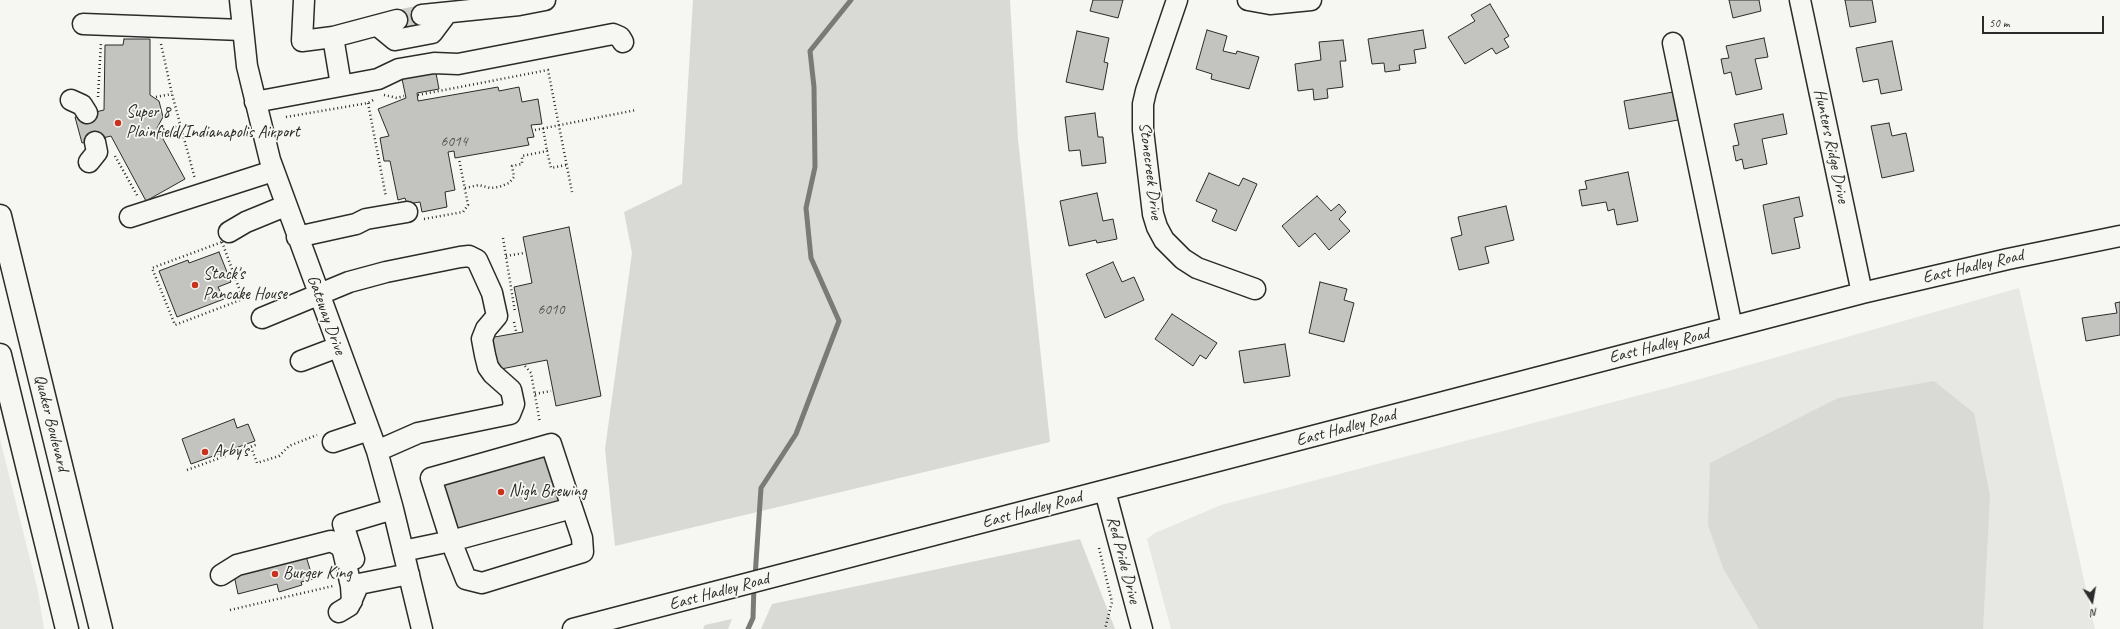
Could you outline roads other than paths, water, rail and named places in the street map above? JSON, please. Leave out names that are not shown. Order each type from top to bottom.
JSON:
[{"type":"main road","name":"Quaker Boulevard","points":[[0,216],[101,629]]},
{"type":"main road","name":"Quaker Boulevard","points":[[0,355],[67,629]]},
{"type":"street","name":"Gateway Drive","points":[[240,0],[247,66],[273,171],[376,450],[393,509],[422,629]]},
{"type":"street","points":[[304,0],[302,41],[333,37],[397,20]]},
{"type":"street","points":[[422,15],[519,5],[545,0]]},
{"type":"street","name":"Stonecreek Drive","points":[[1177,0],[1143,104],[1143,130],[1153,214],[1156,227],[1164,240],[1183,259],[1197,268],[1255,289]]},
{"type":"street","points":[[1248,0],[1270,4],[1311,0]]},
{"type":"street","name":"Hunters Ridge Drive","points":[[1800,0],[1862,293]]},
{"type":"street","points":[[378,26],[395,40],[432,33],[447,13]]},
{"type":"street","points":[[83,24],[242,30]]},
{"type":"street","points":[[379,90],[399,69],[434,63],[458,64],[613,34],[620,37],[623,42]]},
{"type":"street","points":[[333,37],[341,85]]},
{"type":"street","points":[[1673,43],[1732,327]]},
{"type":"street","points":[[437,78],[448,73],[458,64]]},
{"type":"street","points":[[255,102],[341,85],[379,90],[408,91]]},
{"type":"street","points":[[71,100],[82,105],[92,106]]},
{"type":"street","points":[[89,162],[97,152],[95,142]]},
{"type":"street","points":[[136,211],[273,171]]},
{"type":"street","points":[[226,237],[246,222],[285,206]]},
{"type":"street","points":[[297,237],[356,224],[365,211],[404,216]]},
{"type":"street","name":"East Hadley Road","points":[[573,629],[1862,293],[2008,259],[2120,236]]},
{"type":"street","points":[[262,318],[349,282],[386,272],[469,256],[477,260],[484,272],[505,328],[486,329],[482,339],[488,367],[493,374],[511,390]]},
{"type":"street","points":[[301,361],[338,347]]},
{"type":"street","points":[[376,450],[418,433],[510,414],[514,404],[511,390],[516,367]]},
{"type":"street","points":[[325,439],[369,430]]},
{"type":"street","points":[[551,444],[582,538],[583,552],[482,583],[466,579],[451,541],[431,478],[551,444]]},
{"type":"street","name":"Red Pride Drive","points":[[1105,491],[1142,629]]},
{"type":"street","points":[[403,551],[451,541],[572,508]]},
{"type":"street","points":[[350,599],[350,542],[343,524],[393,509]]},
{"type":"street","points":[[221,575],[237,565],[331,541],[340,546],[343,552],[351,586],[350,599]]},
{"type":"street","points":[[350,599],[409,574]]},
{"type":"waterway","points":[[755,577],[761,488],[796,434],[839,321],[811,258],[806,208],[815,167],[814,87],[810,51],[851,0]]},
{"type":"waterway","points":[[748,629],[753,618],[754,585]]},
{"type":"tunnel","points":[[397,20],[422,15]]},
{"type":"place","name":"Super 8 Plainfield/Indianapolis Airport","points":[[118,123]]},
{"type":"place","name":"Stack's Pancake House","points":[[195,285]]},
{"type":"place","name":"Arby's","points":[[205,452]]},
{"type":"place","name":"Nigh Brewing","points":[[501,492]]},
{"type":"place","name":"Burger King","points":[[275,574]]}]
